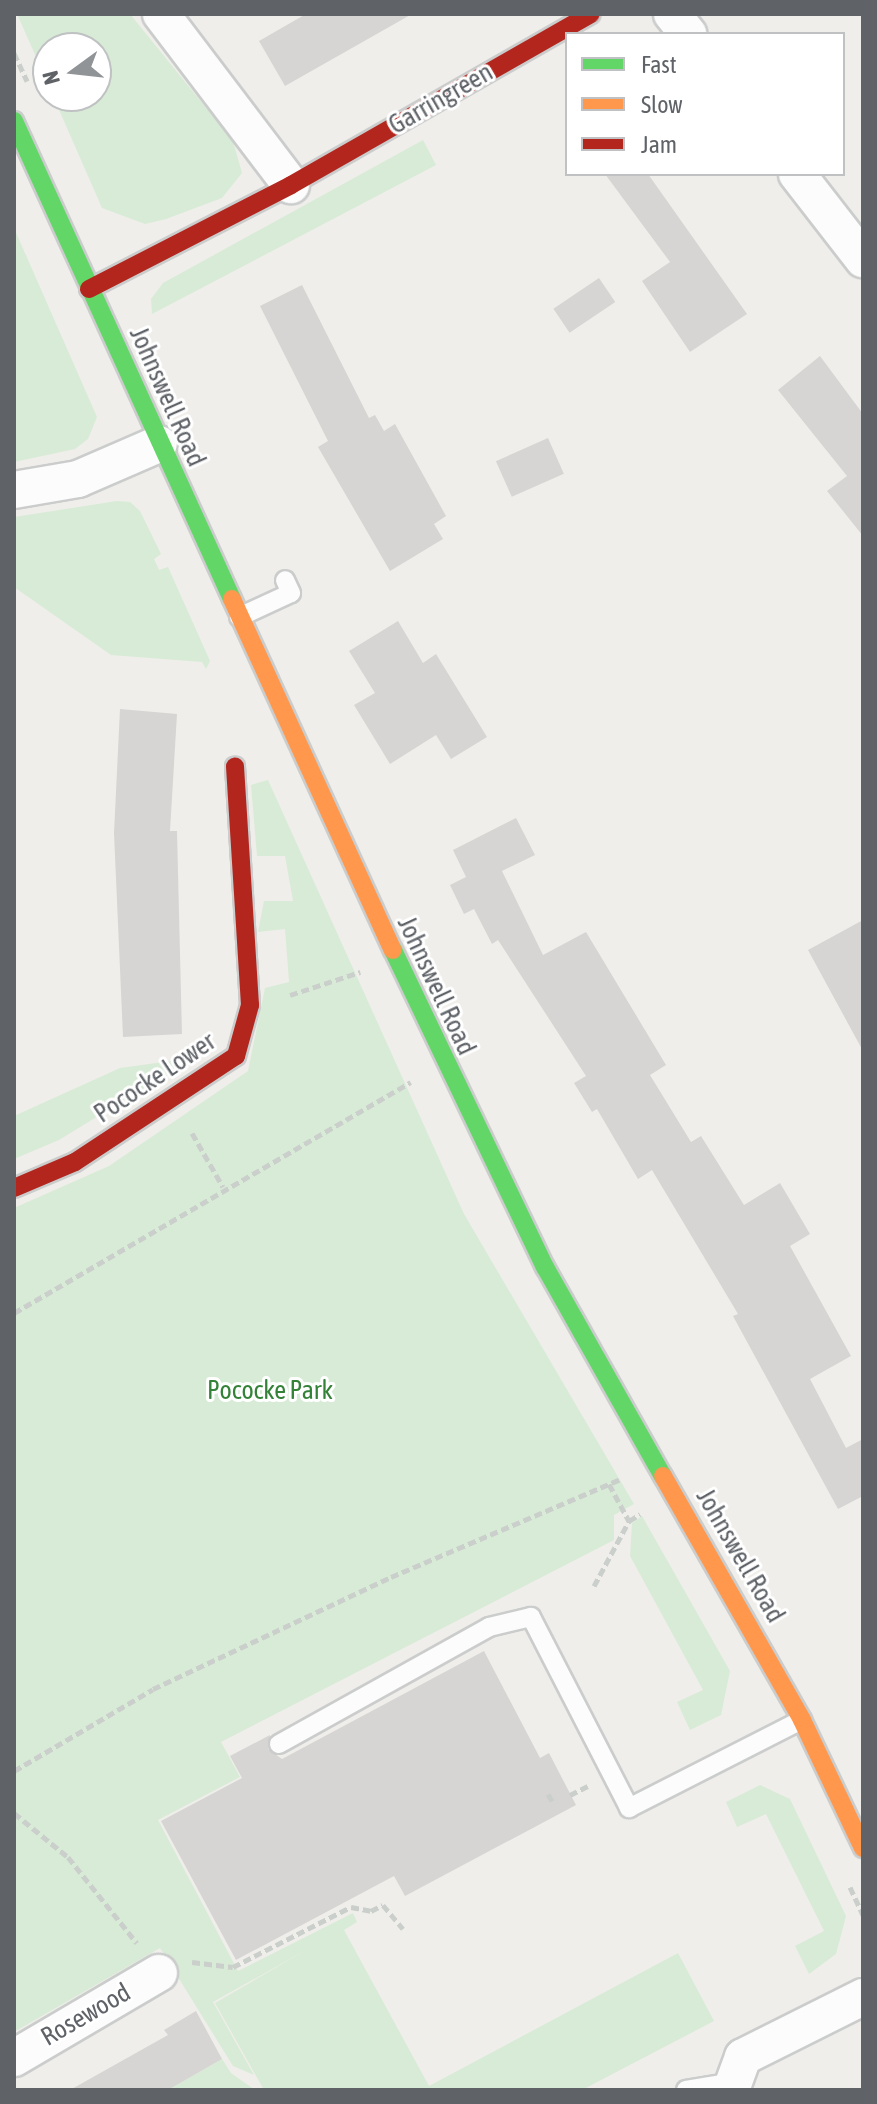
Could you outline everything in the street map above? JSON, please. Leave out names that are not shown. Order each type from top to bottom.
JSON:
[{"type":"street","points":[[161,14],[291,185]]},
{"type":"street","name":"Garringreen","points":[[89,289],[291,185],[591,14]]},
{"type":"street","points":[[672,14],[686,32]]},
{"type":"street","name":"Johnswell Road","points":[[14,121],[395,960],[545,1267],[802,1720],[863,1848]]},
{"type":"street","points":[[799,176],[863,259]]},
{"type":"street","points":[[14,490],[78,479],[159,444]]},
{"type":"street","name":"Pococke Lower","points":[[14,1188],[75,1162],[236,1056],[250,1005],[235,766]]},
{"type":"street","name":"Rosewood","points":[[14,2058],[158,1960]]},
{"type":"street","points":[[733,2086],[743,2057],[863,1997]]},
{"type":"lane","points":[[239,617],[291,593],[285,580]]},
{"type":"lane","points":[[279,1744],[489,1627],[531,1617],[629,1808],[802,1720]]},
{"type":"lane","points":[[686,2090],[733,2086]]},
{"type":"path","points":[[250,1005],[395,960]]},
{"type":"path","points":[[14,1313],[223,1187],[423,1075]]},
{"type":"path","points":[[190,1128],[223,1187]]},
{"type":"path","points":[[609,1484],[629,1521]]},
{"type":"path","points":[[14,1771],[153,1689],[584,1493]]},
{"type":"path","points":[[594,1586],[629,1521],[644,1512]]},
{"type":"path","points":[[548,1794],[554,1804]]},
{"type":"path","points":[[14,1813],[68,1857],[158,1960],[233,1967],[351,1907],[371,1911],[383,1905],[403,1929]]},
{"type":"green space","points":[[17,14],[130,14],[233,141],[242,173],[222,198],[166,219],[145,224],[102,208],[60,112],[112,112],[112,32],[32,32],[32,48]]},
{"type":"green space","points":[[423,140],[436,165],[152,314],[151,299],[163,283]]},
{"type":"green space","points":[[14,228],[97,417],[88,439],[75,449],[14,462]]},
{"type":"green space","points":[[117,501],[130,502],[140,511],[161,554],[154,559],[159,570],[168,567],[210,661],[206,669],[202,662],[111,655],[14,587],[14,517]]},
{"type":"green space","name":"Pococke Park","points":[[268,780],[464,1214],[634,1504],[614,1515],[614,1540],[221,1742],[240,1777],[158,1820],[238,1971],[353,1913],[357,1922],[344,1930],[429,2086],[678,1953],[714,2021],[582,2090],[264,2090],[215,2003],[308,1949],[213,2002],[254,2075],[233,2066],[160,1948],[14,2032],[14,1208],[109,1166],[248,1071],[265,988],[289,982],[285,929],[258,932],[264,901],[293,901],[285,856],[257,856],[251,785]]},
{"type":"green space","points":[[193,1058],[59,1140],[14,1159],[14,1116],[120,1068]]},
{"type":"green space","points":[[642,1516],[730,1671],[721,1715],[690,1730],[677,1702],[703,1690],[630,1556],[632,1523]]},
{"type":"green space","points":[[760,1785],[790,1799],[846,1916],[836,1954],[809,1974],[795,1946],[824,1931],[766,1814],[737,1827],[726,1802]]},
{"type":"green space","points":[[222,2059],[231,2073],[255,2090],[168,2090]]},
{"type":"building","points":[[306,14],[412,14],[285,86],[259,41]]},
{"type":"building","points":[[606,176],[649,176],[747,314],[690,352],[642,281],[670,262]]},
{"type":"building","points":[[599,278],[615,302],[570,333],[553,309]]},
{"type":"building","points":[[302,285],[369,418],[375,415],[384,431],[395,424],[446,516],[434,524],[443,539],[390,571],[318,447],[328,441],[260,306]]},
{"type":"building","points":[[820,356],[863,414],[863,536],[827,491],[847,476],[778,390]]},
{"type":"building","points":[[548,438],[564,474],[512,497],[496,461]]},
{"type":"building","points":[[398,621],[423,663],[436,654],[487,737],[451,759],[436,735],[390,764],[354,705],[375,693],[349,651]]},
{"type":"building","points":[[120,709],[177,714],[170,831],[177,831],[182,1034],[123,1037],[114,833]]},
{"type":"building","points":[[516,818],[535,855],[502,871],[543,955],[586,932],[666,1065],[650,1075],[691,1142],[701,1136],[744,1205],[780,1183],[810,1234],[790,1246],[851,1356],[810,1379],[846,1448],[863,1439],[863,1496],[838,1509],[733,1316],[738,1314],[652,1170],[638,1179],[597,1109],[592,1112],[574,1083],[586,1076],[498,940],[492,944],[474,909],[464,914],[450,885],[466,877],[453,850]]},
{"type":"building","points":[[863,920],[863,1051],[808,950]]},
{"type":"building","points":[[484,1651],[540,1758],[549,1753],[576,1805],[405,1896],[394,1876],[236,1960],[161,1821],[242,1778],[230,1756],[270,1735],[268,1749],[282,1759]]},
{"type":"building","points":[[196,2011],[222,2059],[168,2090],[70,2090],[168,2035],[164,2030]]},
{"type":"traffic: fast","points":[[14,121],[232,599]]},
{"type":"traffic: fast","points":[[393,950],[545,1267],[663,1476]]},
{"type":"traffic: slow","points":[[232,599],[393,950]]},
{"type":"traffic: slow","points":[[663,1476],[802,1720],[863,1848]]},
{"type":"traffic: jam","points":[[89,289],[291,185],[591,14]]},
{"type":"traffic: jam","points":[[14,1188],[75,1162],[236,1056],[250,1005],[235,766]]}]
